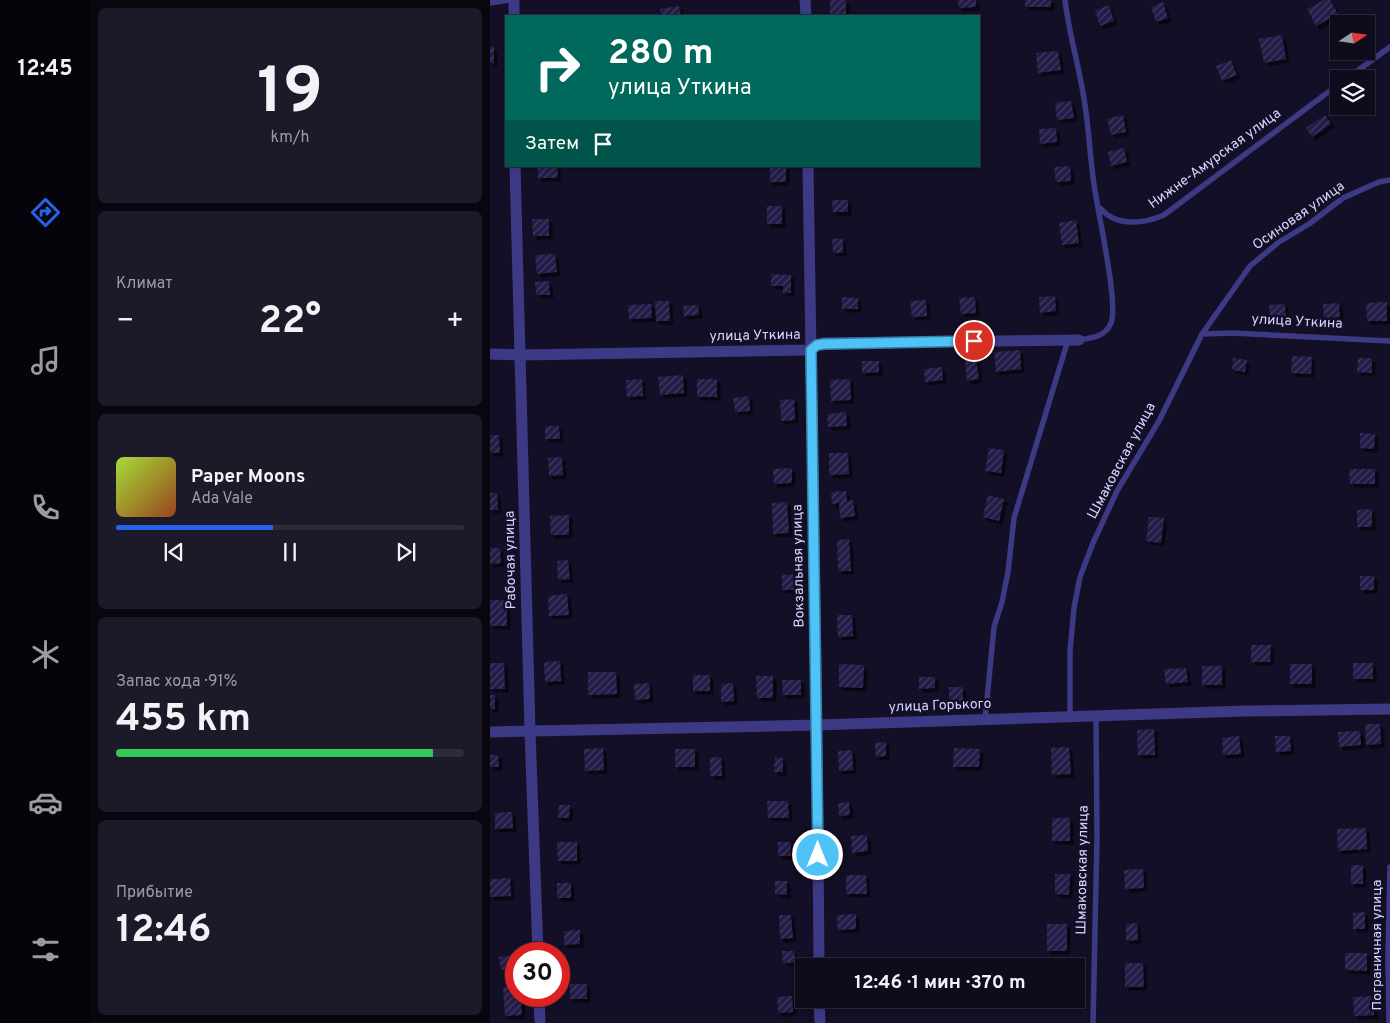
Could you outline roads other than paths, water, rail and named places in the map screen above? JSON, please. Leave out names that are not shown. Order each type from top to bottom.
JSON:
[{"type":"street","points":[[514,0],[514,15]]},
{"type":"street","points":[[805,0],[806,15]]},
{"type":"street","name":"Рабочая улица","points":[[516,167],[530,730],[538,942]]},
{"type":"street","name":"Вокзальная улица","points":[[808,167],[819,958]]},
{"type":"street","name":"улица Уткина","points":[[490,354],[811,350],[817,345],[824,344],[1073,340]]},
{"type":"street","name":"улица Горького","points":[[490,732],[1070,718],[1245,711],[1390,709]]},
{"type":"street","points":[[539,1007],[540,1023]]},
{"type":"street","points":[[819,1008],[820,1023]]},
{"type":"lane","points":[[490,3],[509,0]]},
{"type":"lane","points":[[985,720],[994,627],[1004,594],[1014,518],[1073,340],[1096,337],[1102,334],[1110,325],[1112,318],[1110,282],[1094,185],[1085,104],[1065,0]]},
{"type":"lane","points":[[1358,70],[1390,47]]},
{"type":"lane","name":"Нижне-Амурская улица","points":[[1099,207],[1111,218],[1129,222],[1141,222],[1164,215],[1330,91]]},
{"type":"lane","name":"Осиновая улица","points":[[1216,314],[1250,266],[1279,242],[1309,224],[1343,198],[1379,182],[1390,180]]},
{"type":"lane","name":"Шмаковская улица","points":[[1070,718],[1070,651],[1074,608],[1080,577],[1117,491],[1159,422],[1202,334],[1216,314]]},
{"type":"lane","name":"улица Уткина","points":[[1202,334],[1232,333],[1390,342]]},
{"type":"lane","name":"Шмаковская улица","points":[[1093,1023],[1097,837],[1096,717]]},
{"type":"lane","name":"Пограничная улица","points":[[1389,1023],[1390,867]]}]
